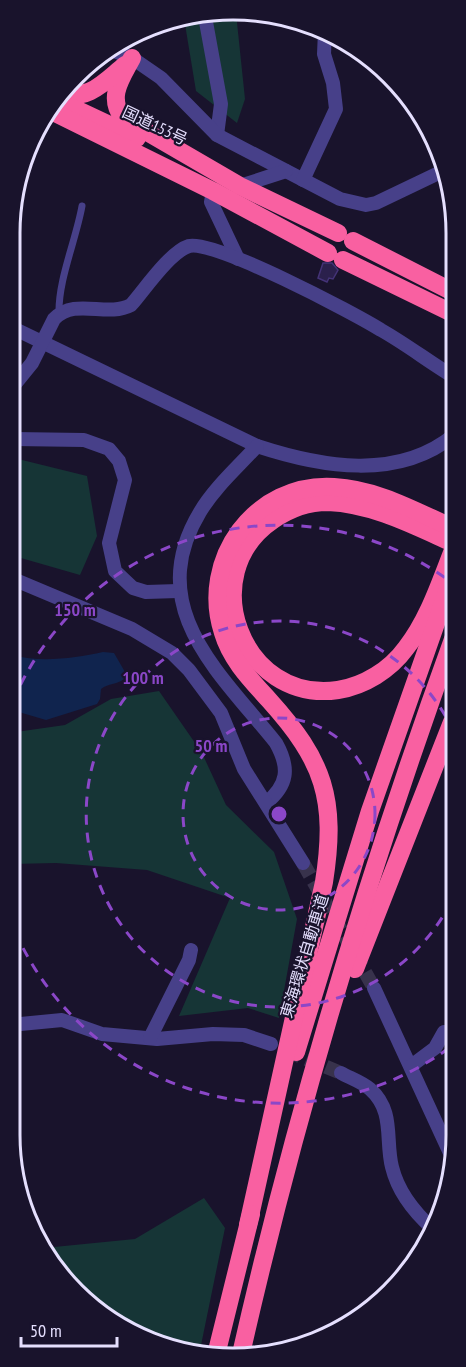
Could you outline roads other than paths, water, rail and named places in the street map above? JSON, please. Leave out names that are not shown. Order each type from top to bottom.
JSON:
[{"type":"highway","points":[[69,96],[92,92],[132,58]]},
{"type":"highway","points":[[132,58],[115,96],[114,104],[123,118],[240,186],[446,289]]},
{"type":"highway","name":"国道153号","points":[[64,103],[240,186]]},
{"type":"highway","name":"国道153号","points":[[56,113],[446,310]]},
{"type":"highway","points":[[248,1225],[324,882],[328,854],[328,813],[321,779],[307,747],[239,665],[223,635],[217,604],[219,572],[230,544],[248,520],[274,500],[303,489],[334,487],[368,493],[443,528]]},
{"type":"highway","points":[[443,528],[343,504],[310,504],[279,516],[255,535],[238,561],[232,591],[236,622],[250,652],[268,672],[295,686],[329,691],[365,681],[394,662],[406,649],[426,615],[446,567]]},
{"type":"highway","name":"東海環状自動車道","points":[[218,1347],[248,1225],[345,890],[397,731],[446,594]]},
{"type":"highway","points":[[243,1347],[270,1232],[340,980],[392,813],[446,659]]},
{"type":"highway","points":[[270,1232],[283,1199],[338,1015],[446,737]]},
{"type":"street","points":[[206,21],[221,104],[218,135]]},
{"type":"street","points":[[303,180],[336,109],[335,91],[324,54],[325,41]]},
{"type":"street","points":[[118,53],[132,58],[161,78],[218,135],[340,199],[366,205],[438,173]]},
{"type":"street","points":[[240,186],[286,171]]},
{"type":"street","points":[[213,191],[211,202],[238,259]]},
{"type":"street","points":[[20,378],[32,363],[54,319],[59,314],[75,308],[123,309],[131,304],[174,256],[188,246],[205,246],[238,259],[379,328],[446,372]]},
{"type":"street","points":[[20,332],[257,446],[318,462],[375,465],[416,458],[432,451],[446,441]]},
{"type":"street","points":[[20,439],[84,440],[109,449],[119,462],[125,480],[109,543],[115,572],[133,588],[146,592],[178,591]]},
{"type":"street","points":[[257,446],[212,495],[199,514],[184,555],[178,591],[193,637],[204,657],[272,738],[282,754],[286,775],[283,786],[266,803]]},
{"type":"street","points":[[20,582],[132,629],[172,653],[212,699],[244,769],[303,863]]},
{"type":"street","points":[[150,1038],[189,960],[191,950]]},
{"type":"street","points":[[374,988],[446,1144]]},
{"type":"street","points":[[20,1024],[62,1020],[102,1034],[150,1038],[244,1035],[271,1044]]},
{"type":"street","points":[[411,1066],[435,1048],[444,1032]]},
{"type":"street","points":[[341,1073],[370,1089],[384,1108],[391,1134],[391,1165],[399,1188],[427,1223]]},
{"type":"lane","points":[[59,314],[58,298],[76,238],[82,206]]},
{"type":"water","points":[[103,652],[114,653],[125,672],[124,679],[101,689],[97,704],[46,720],[20,712],[20,656],[35,659],[70,658]]},
{"type":"tunnel","points":[[303,863],[374,988]]},
{"type":"tunnel","points":[[287,1051],[341,1073]]}]
